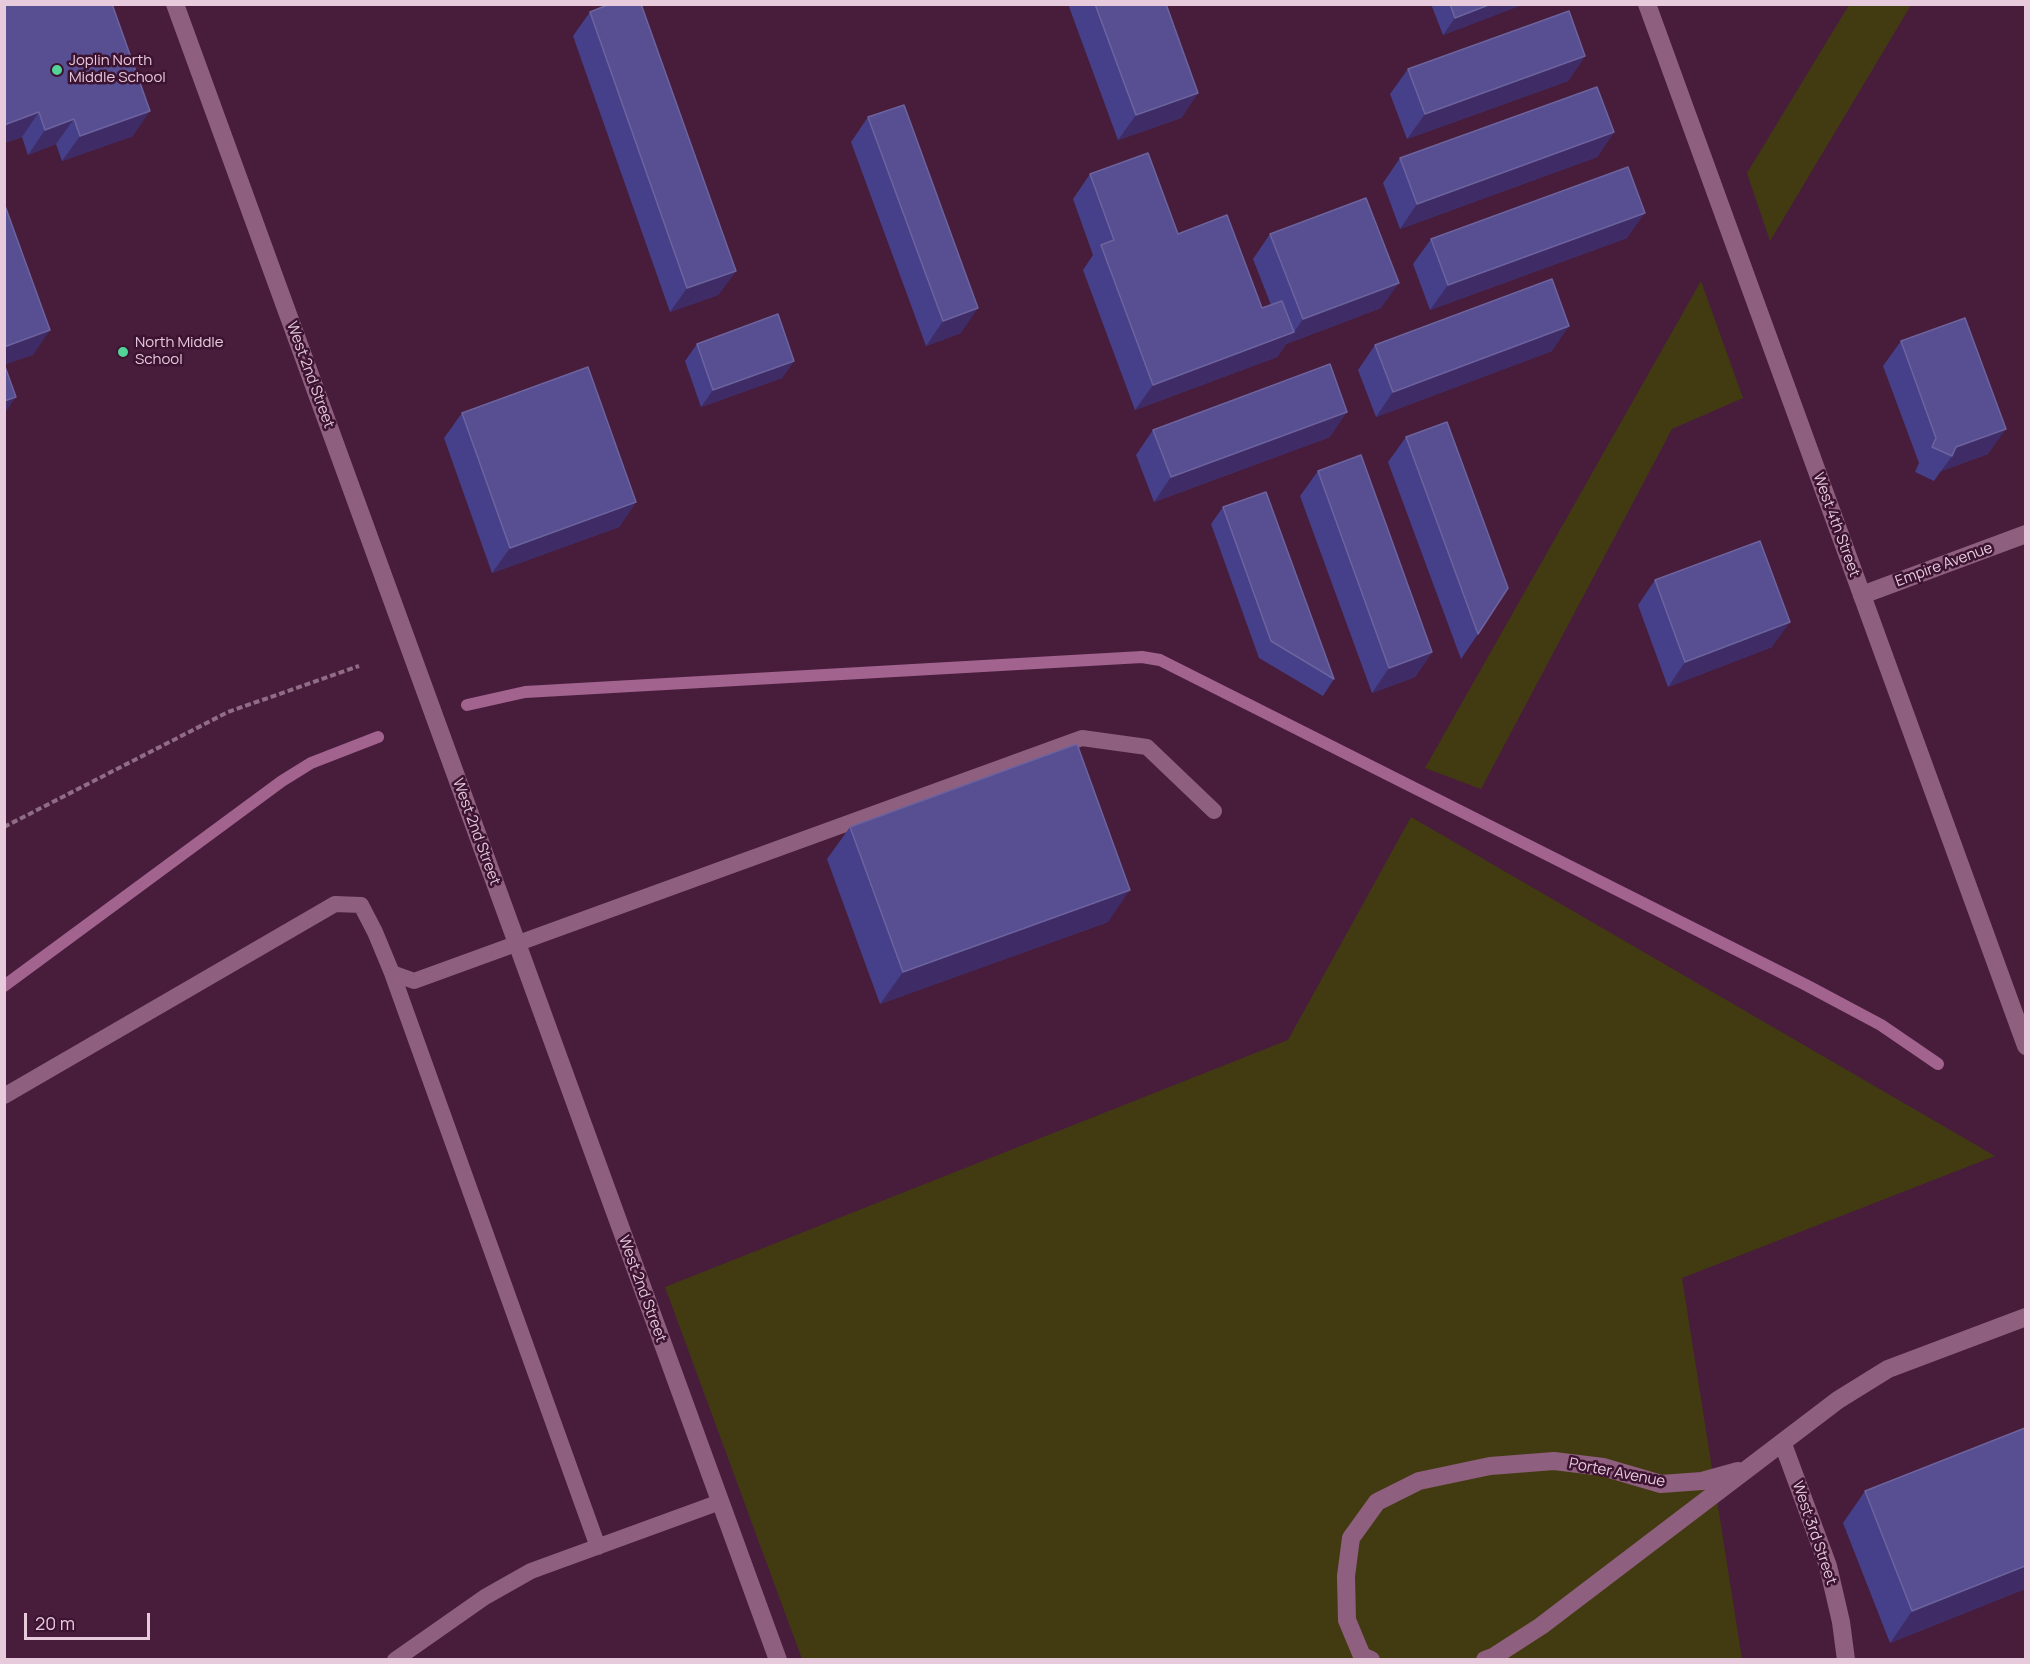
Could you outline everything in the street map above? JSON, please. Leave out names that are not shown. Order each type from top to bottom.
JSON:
[{"type":"street","name":"West 2nd Street","points":[[175,4],[778,1659]]},
{"type":"street","name":"West 4th Street","points":[[1647,4],[2025,1046]]},
{"type":"street","name":"Empire Avenue","points":[[1862,595],[2025,534]]},
{"type":"street","name":"Porter Avenue","points":[[1485,1659],[1493,1657],[1541,1626],[1838,1400],[1888,1369],[2025,1317]]},
{"type":"street","name":"West 3rd Street","points":[[1783,1444],[1828,1566],[1841,1622],[1846,1659]]},
{"type":"street","name":"Porter Avenue","points":[[1371,1659],[1362,1656],[1347,1620],[1346,1575],[1352,1538],[1377,1502],[1419,1481],[1490,1466],[1554,1461],[1603,1467],[1661,1484],[1702,1481],[1748,1467]]},
{"type":"lane","points":[[392,973],[414,981],[1082,738],[1147,747],[1214,811]]},
{"type":"lane","points":[[4,1096],[335,904],[362,905],[392,973],[598,1547]]},
{"type":"lane","points":[[394,1659],[485,1597],[531,1571],[720,1502]]},
{"type":"path","points":[[4,827],[228,712],[359,666]]},
{"type":"shaded area","points":[[1849,5],[1911,5],[1770,241],[1747,173]]},
{"type":"shaded area","points":[[1701,281],[1743,398],[1672,429],[1481,789],[1425,768]]},
{"type":"shaded area","points":[[1411,817],[1995,1156],[1682,1278],[1742,1659],[802,1659],[665,1287],[1288,1040]]},
{"type":"building","name":"Joplin North Middle School","points":[[4,4],[112,4],[150,111],[80,136],[74,119],[45,130],[39,112],[4,125]]},
{"type":"building","points":[[610,4],[641,4],[736,271],[687,288],[590,12]]},
{"type":"building","points":[[1095,4],[1166,4],[1198,93],[1136,115]]},
{"type":"building","points":[[1450,4],[1491,4],[1455,18]]},
{"type":"building","points":[[1569,11],[1585,56],[1425,114],[1408,69]]},
{"type":"building","points":[[1597,87],[1614,132],[1417,204],[1400,158]]},
{"type":"building","points":[[904,105],[978,308],[943,321],[868,117]]},
{"type":"building","points":[[1148,153],[1178,234],[1227,215],[1262,308],[1282,301],[1294,332],[1153,385],[1101,245],[1114,240],[1090,174]]},
{"type":"building","points":[[1628,167],[1645,213],[1448,285],[1431,239]]},
{"type":"building","points":[[1366,198],[1399,283],[1303,319],[1270,234]]},
{"type":"building","points":[[4,203],[50,330],[4,347]]},
{"type":"building","points":[[1552,279],[1569,326],[1393,392],[1375,345]]},
{"type":"building","points":[[778,314],[794,361],[713,390],[697,344]]},
{"type":"building","points":[[1965,318],[2006,429],[1956,447],[1952,456],[1932,447],[1936,438],[1901,341]]},
{"type":"building","points":[[4,364],[16,397],[4,401]]},
{"type":"building","points":[[1330,364],[1347,412],[1171,477],[1153,430]]},
{"type":"building","points":[[588,367],[636,502],[510,548],[462,413]]},
{"type":"building","points":[[1447,422],[1508,588],[1478,634],[1406,437]]},
{"type":"building","points":[[1361,455],[1432,652],[1389,668],[1318,471]]},
{"type":"building","points":[[1266,492],[1334,679],[1271,641],[1223,507]]},
{"type":"building","points":[[1760,541],[1790,622],[1685,662],[1655,580]]},
{"type":"building","points":[[1077,744],[1130,890],[903,972],[850,827]]},
{"type":"building","points":[[2025,1428],[2025,1566],[1912,1611],[1865,1491]]},
{"type":"waterway","points":[[467,705],[525,692],[1142,657],[1160,660],[1806,985],[1881,1025],[1938,1064]]},
{"type":"waterway","points":[[4,986],[282,781],[311,763],[378,737]]},
{"type":"place","name":"Joplin North Middle School","points":[[57,70]]},
{"type":"place","name":"North Middle School","points":[[123,352]]}]
